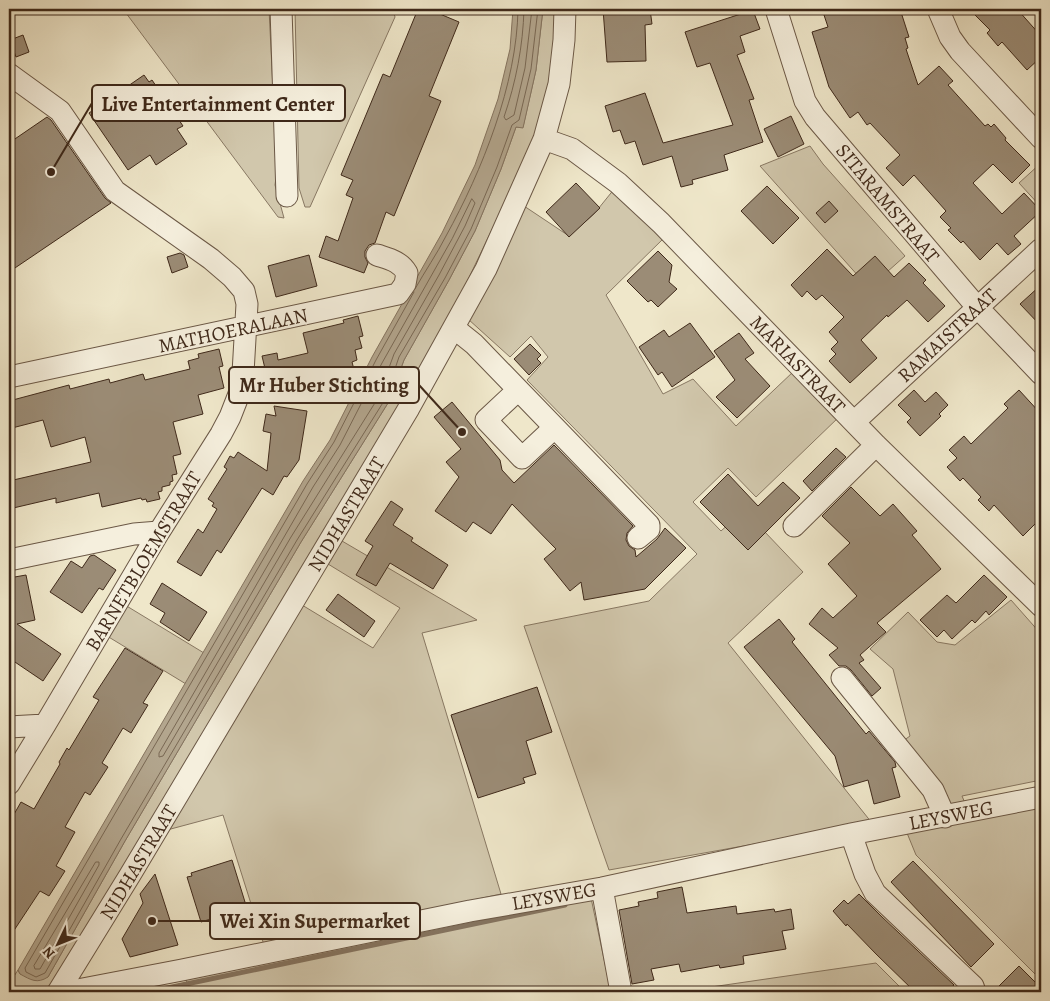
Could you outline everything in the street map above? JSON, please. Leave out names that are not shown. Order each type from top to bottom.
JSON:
[{"type":"street","points":[[281,9],[287,196]]},
{"type":"street","name":"NIDHASTRAAT","points":[[58,992],[135,867],[404,416],[486,269],[544,139],[559,84],[565,9]]},
{"type":"street","name":"SITARAMSTRAAT","points":[[776,9],[805,101],[815,118],[977,307],[1041,374]]},
{"type":"street","points":[[938,9],[950,37],[960,51],[1041,138]]},
{"type":"street","name":"BARNETBLOEMSTRAAT","points":[[9,74],[60,111],[115,192],[211,259],[232,277],[244,291],[247,304],[243,372],[239,394],[230,417],[9,784]]},
{"type":"street","name":"MARIASTRAAT","points":[[544,139],[572,149],[618,183],[660,223],[876,445],[1038,595]]},
{"type":"street","name":"RAMAISTRAAT","points":[[854,422],[1041,249]]},
{"type":"street","name":"MATHOERALAAN","points":[[9,377],[398,294],[405,284],[407,273],[395,261],[377,255]]},
{"type":"street","points":[[454,328],[474,344],[649,525],[649,528],[638,538]]},
{"type":"street","points":[[518,390],[486,420],[522,458],[554,428]]},
{"type":"street","points":[[794,526],[876,445]]},
{"type":"street","points":[[9,560],[134,534],[159,532]]},
{"type":"street","points":[[842,678],[933,790],[946,817]]},
{"type":"street","points":[[9,728],[45,725]]},
{"type":"street","name":"LEYSWEG","points":[[67,992],[470,911],[602,888],[851,834],[1041,797]]},
{"type":"street","points":[[851,834],[865,874],[875,893],[973,986],[975,992]]},
{"type":"street","points":[[602,888],[621,992]]},
{"type":"shaded area","points":[[123,9],[269,9],[277,170],[275,185],[284,218],[278,217]]},
{"type":"shaded area","points":[[295,9],[393,9],[395,17],[310,207],[305,207],[299,188]]},
{"type":"shaded area","points":[[543,9],[556,9],[555,40],[547,97],[532,146],[441,336],[53,985],[34,992],[9,992],[9,984],[18,970],[20,974],[48,977],[125,841],[301,542],[388,403],[404,360],[475,231],[516,127],[523,127],[536,70]]},
{"type":"shaded area","points":[[810,146],[823,164],[905,256],[869,288],[760,166]]},
{"type":"shaded area","points":[[1041,163],[1041,207],[1019,183]]},
{"type":"shaded area","points":[[615,188],[664,238],[606,295],[663,394],[693,379],[736,426],[794,371],[840,416],[756,497],[728,468],[693,502],[721,531],[744,510],[803,572],[728,643],[872,823],[609,870],[524,626],[649,601],[697,554],[527,380],[548,357],[531,336],[510,357],[468,319],[524,206],[569,236],[594,214]]},
{"type":"shaded area","points":[[342,541],[477,620],[422,633],[501,894],[264,945],[223,815],[167,830],[302,605],[373,648],[400,608],[328,564]]},
{"type":"shaded area","points":[[1011,600],[1041,634],[1041,780],[962,796],[965,803],[947,805],[900,743],[910,736],[893,669],[870,649],[908,612],[937,642],[955,645]]},
{"type":"shaded area","points":[[125,605],[204,653],[186,684],[107,636]]},
{"type":"shaded area","points":[[1041,804],[1041,980],[916,855],[907,833]]},
{"type":"shaded area","points":[[591,898],[611,992],[189,992],[186,979],[403,931]]},
{"type":"shaded area","points":[[876,963],[905,992],[677,992]]},
{"type":"water","points":[[513,9],[543,9],[536,70],[523,128],[516,127],[475,231],[404,360],[388,403],[301,542],[125,841],[48,977],[37,981],[27,978],[20,974],[18,970],[303,481],[330,440],[372,357],[442,233],[475,165],[498,99],[510,49]]},
{"type":"building","points":[[418,9],[428,9],[459,22],[429,96],[441,101],[394,216],[386,212],[375,243],[369,245],[365,251],[368,263],[364,273],[319,257],[326,236],[338,241],[353,198],[346,195],[353,180],[341,175],[383,74],[390,77]]},
{"type":"building","points":[[603,9],[650,9],[652,24],[645,25],[646,61],[607,62]]},
{"type":"building","points":[[822,9],[900,9],[909,37],[905,38],[908,48],[906,49],[918,85],[939,66],[953,81],[948,85],[985,126],[988,124],[991,127],[994,124],[1006,138],[1005,140],[1030,165],[1012,183],[993,164],[973,183],[1002,214],[1024,193],[1041,211],[1014,236],[1021,244],[1008,255],[997,243],[980,260],[963,241],[961,243],[948,230],[951,228],[940,217],[946,211],[914,175],[903,186],[886,168],[900,155],[870,123],[867,125],[858,112],[850,118],[829,87],[812,32],[828,27]]},
{"type":"building","points":[[969,9],[1017,9],[1041,36],[1041,57],[1027,70],[1002,42],[998,46],[987,33],[990,30]]},
{"type":"building","points":[[750,11],[751,14],[754,13],[760,29],[740,36],[745,52],[737,55],[754,99],[749,100],[763,142],[724,155],[728,170],[692,180],[693,184],[681,187],[672,156],[643,165],[635,141],[625,144],[620,130],[613,132],[605,106],[645,93],[663,143],[733,125],[710,63],[697,67],[685,32]]},
{"type":"building","points":[[23,35],[29,52],[16,57],[10,40]]},
{"type":"building","points":[[144,75],[149,82],[152,80],[183,126],[177,129],[187,144],[156,165],[150,155],[128,170],[89,113]]},
{"type":"building","points":[[791,116],[804,144],[778,157],[764,129]]},
{"type":"building","points":[[47,117],[51,120],[105,198],[111,203],[9,272],[9,143]]},
{"type":"building","points":[[576,183],[600,208],[569,237],[546,212]]},
{"type":"building","points":[[767,186],[799,218],[773,244],[741,211]]},
{"type":"building","points":[[829,201],[838,211],[825,223],[816,213]]},
{"type":"building","points":[[827,249],[853,276],[875,256],[894,277],[909,263],[926,280],[923,283],[945,306],[928,322],[907,300],[888,317],[887,315],[861,340],[877,358],[850,383],[829,361],[836,354],[831,349],[838,342],[829,332],[844,317],[822,295],[816,300],[807,291],[802,297],[791,285]]},
{"type":"building","points":[[658,251],[672,265],[669,282],[677,289],[658,307],[651,300],[648,302],[627,281]]},
{"type":"building","points":[[180,253],[184,255],[188,267],[172,273],[167,257]]},
{"type":"building","points":[[309,255],[317,286],[276,297],[268,266]]},
{"type":"building","points":[[1041,285],[1041,326],[1020,304]]},
{"type":"building","points":[[358,316],[363,336],[359,337],[362,348],[355,350],[357,360],[352,362],[356,377],[272,398],[262,356],[277,353],[278,360],[308,353],[303,333],[344,323],[343,320]]},
{"type":"building","points":[[690,323],[715,357],[672,387],[662,372],[658,375],[639,347],[664,330],[669,337]]},
{"type":"building","points":[[739,333],[754,353],[745,359],[770,386],[737,418],[716,397],[735,380],[714,351]]},
{"type":"building","points":[[530,344],[541,355],[537,359],[541,363],[529,375],[514,359]]},
{"type":"building","points":[[219,349],[223,366],[219,367],[224,388],[198,395],[203,414],[173,422],[181,454],[173,456],[177,474],[172,475],[173,481],[170,482],[170,485],[162,487],[162,491],[158,492],[160,499],[147,502],[146,499],[142,500],[141,498],[102,507],[99,493],[56,503],[56,498],[9,509],[9,481],[91,462],[85,437],[51,447],[43,420],[12,428],[9,415],[9,401],[69,385],[70,389],[109,379],[110,383],[143,374],[145,380],[190,369],[188,361],[199,358],[198,354]]},
{"type":"building","points":[[914,390],[925,402],[936,392],[948,405],[939,414],[941,416],[920,436],[907,422],[911,418],[898,405]]},
{"type":"building","points":[[1019,390],[1041,414],[1041,518],[1023,536],[994,505],[989,511],[978,500],[981,497],[963,478],[960,481],[947,467],[957,458],[949,450],[964,436],[971,444],[1008,408],[1004,404]]},
{"type":"building","points":[[452,402],[500,460],[502,470],[514,483],[554,445],[633,526],[627,533],[626,540],[629,546],[635,550],[636,557],[657,539],[665,528],[686,548],[645,589],[584,600],[581,582],[570,591],[544,559],[556,549],[512,504],[491,534],[473,522],[466,532],[435,511],[459,477],[446,462],[461,449],[434,417]]},
{"type":"building","points":[[274,406],[307,411],[299,460],[287,477],[284,476],[273,495],[262,488],[221,553],[217,550],[201,576],[177,562],[198,529],[203,533],[217,509],[212,506],[214,503],[208,499],[227,469],[224,467],[230,456],[234,458],[238,452],[267,471],[271,433],[263,431],[266,414],[276,416]]},
{"type":"building","points":[[836,448],[846,457],[812,491],[803,481]]},
{"type":"building","points":[[728,474],[758,506],[783,482],[800,498],[748,550],[700,502]]},
{"type":"building","points":[[851,487],[880,516],[893,504],[917,531],[912,535],[941,569],[877,623],[886,632],[860,655],[864,660],[859,663],[881,688],[872,696],[851,670],[846,666],[839,666],[829,655],[838,648],[809,624],[822,608],[833,618],[857,596],[828,564],[850,543],[822,516]]},
{"type":"building","points":[[391,501],[403,509],[393,525],[413,538],[411,541],[448,565],[433,589],[390,563],[376,586],[356,575],[373,546],[365,541]]},
{"type":"building","points":[[94,555],[116,570],[103,590],[99,588],[82,613],[50,592],[71,561],[82,568],[90,556]]},
{"type":"building","points":[[26,575],[35,620],[17,624],[61,654],[43,681],[9,658],[9,578]]},
{"type":"building","points":[[984,575],[1007,597],[989,615],[986,611],[975,623],[972,620],[952,639],[944,630],[937,637],[920,620],[947,595],[956,603]]},
{"type":"building","points":[[162,583],[207,612],[189,641],[160,622],[165,613],[150,604]]},
{"type":"building","points":[[338,594],[375,621],[364,637],[326,610]]},
{"type":"building","points":[[779,619],[795,639],[792,642],[866,734],[869,731],[895,762],[896,767],[892,768],[900,797],[874,804],[868,780],[844,787],[835,756],[744,647]]},
{"type":"building","points":[[125,648],[163,671],[143,703],[148,705],[131,733],[123,728],[102,763],[108,767],[90,795],[85,792],[65,827],[75,832],[56,866],[65,871],[49,896],[40,891],[9,938],[9,823],[21,802],[34,809],[67,748],[69,750],[99,700],[93,697]]},
{"type":"building","points":[[537,687],[552,732],[526,741],[536,774],[523,778],[525,783],[478,798],[451,715]]},
{"type":"building","points":[[232,860],[245,902],[228,907],[230,913],[201,922],[187,877],[192,876],[191,873]]},
{"type":"building","points":[[913,861],[994,944],[971,967],[891,882]]},
{"type":"building","points":[[155,874],[178,945],[130,957],[122,939],[143,903],[140,894]]},
{"type":"building","points":[[682,887],[687,913],[736,906],[737,914],[774,909],[775,912],[791,909],[794,929],[782,931],[786,949],[743,956],[744,964],[720,968],[719,965],[681,972],[679,964],[651,969],[654,980],[632,984],[619,910],[639,906],[638,902],[658,898],[657,892]]},
{"type":"building","points":[[859,894],[954,985],[946,992],[915,992],[847,924],[846,926],[833,911],[844,900],[848,904]]},
{"type":"building","points":[[1019,966],[1041,988],[1041,992],[993,992]]},
{"type":"waterway","points":[[148,992],[565,905]]},
{"type":"place","name":"Live Entertainment Center","points":[[51,172]]},
{"type":"place","name":"Mr Huber Stichting","points":[[462,432]]},
{"type":"place","name":"Wei Xin Supermarket","points":[[152,921]]}]
